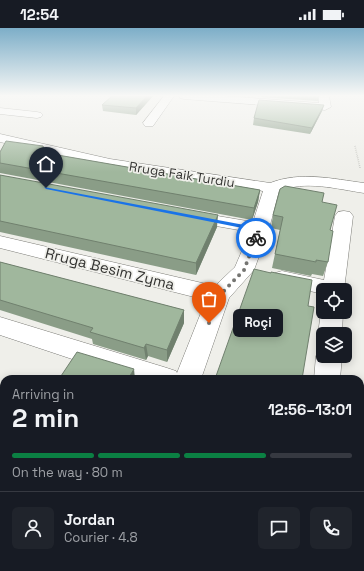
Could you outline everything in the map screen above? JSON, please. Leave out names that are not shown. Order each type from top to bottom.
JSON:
[{"type":"street","name":"Rruga Faik Turdiu","points":[[0,138],[110,164],[272,188],[280,184],[296,181],[364,188]]},
{"type":"street","points":[[190,375],[220,295],[244,270],[260,230],[272,188]]},
{"type":"street","points":[[176,213],[260,230]]},
{"type":"street","points":[[334,283],[344,216]]},
{"type":"street","name":"Rruga Besim Zyma","points":[[0,242],[220,295]]},
{"type":"street","points":[[244,270],[316,286]]},
{"type":"street","points":[[0,326],[155,375]]},
{"type":"street","points":[[327,375],[328,363]]},
{"type":"building","points":[[273,121],[315,121],[312,128]]},
{"type":"building","points":[[6,141],[43,146],[46,153],[260,190],[254,208],[0,163],[0,152]]},
{"type":"building","points":[[0,175],[218,215],[196,263],[0,221]]},
{"type":"building","points":[[285,186],[324,193],[322,202],[337,205],[330,230],[333,231],[328,262],[316,260],[316,262],[275,254],[283,217],[273,215],[280,189]]},
{"type":"building","points":[[0,262],[184,310],[167,350],[146,344],[144,348],[90,332],[93,328],[0,300]]},
{"type":"building","points":[[254,269],[312,280],[308,306],[314,307],[303,375],[216,375]]},
{"type":"building","points":[[77,352],[134,369],[130,375],[62,375]]},
{"type":"way so far","points":[[209,323],[220,295],[244,270],[256,238]]},
{"type":"place","name":"Roçi","points":[[209,323]]},
{"type":"route","points":[[46,188],[260,230],[256,238]]}]
